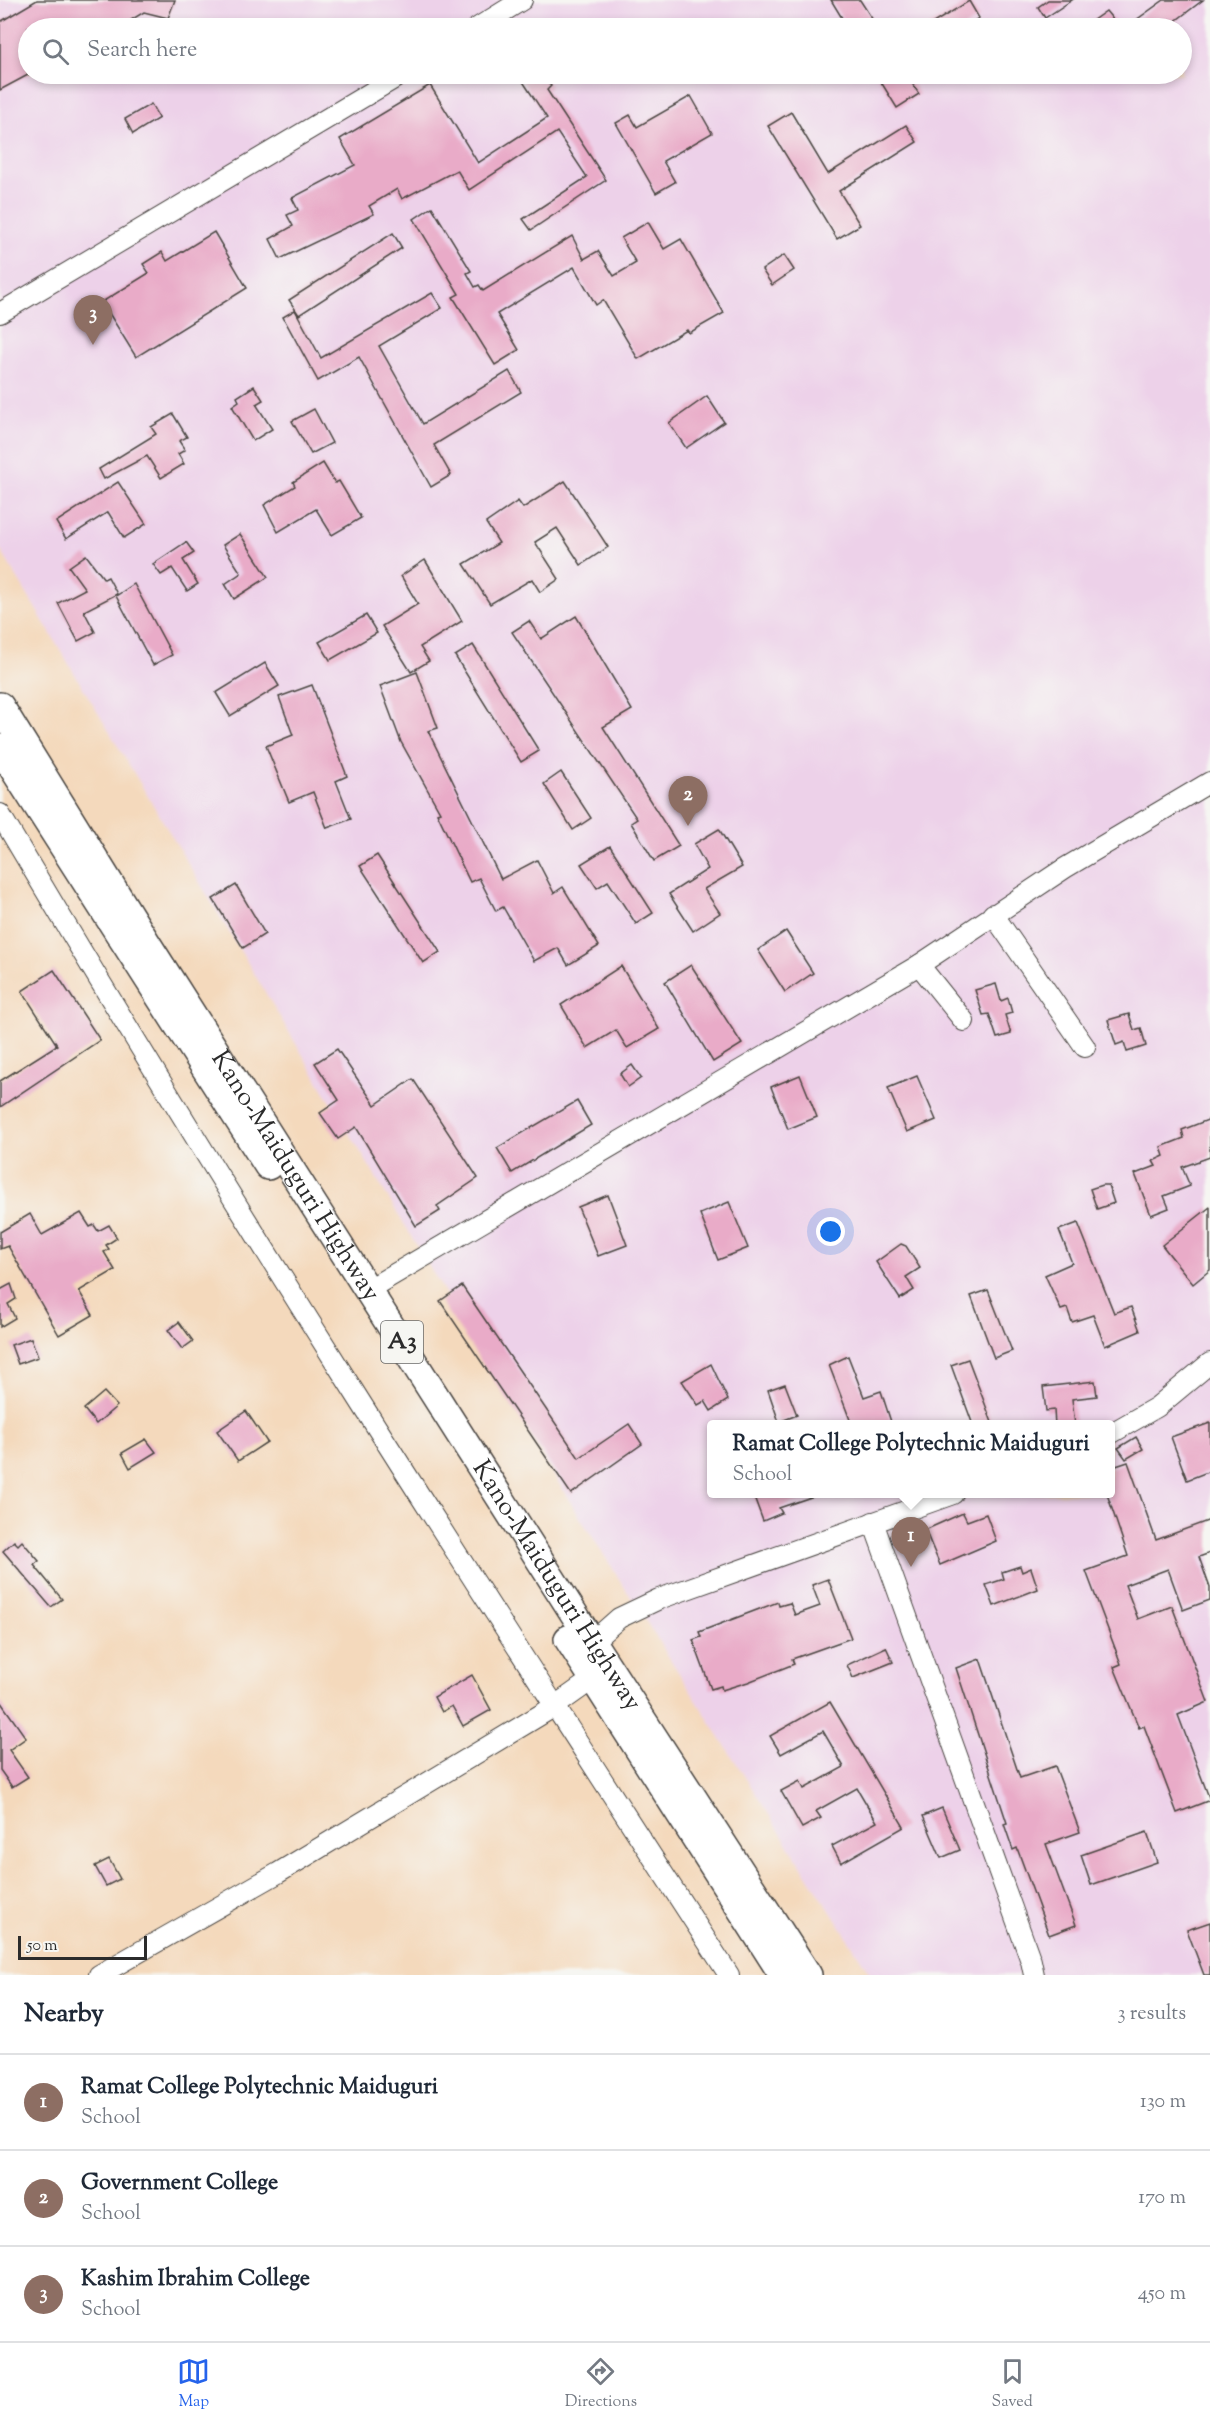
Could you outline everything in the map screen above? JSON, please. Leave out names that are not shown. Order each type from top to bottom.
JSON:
[{"type":"highway","name":"Kano-Maiduguri Highway","points":[[0,706],[148,945],[592,1642],[808,1975]]},
{"type":"highway","name":"Kano-Maiduguri Highway","points":[[0,748],[335,1269],[593,1679],[783,1975]]},
{"type":"street","points":[[493,18],[522,0]]},
{"type":"street","points":[[0,313],[385,84]]},
{"type":"street","points":[[369,1289],[919,965],[993,914],[1210,782]]},
{"type":"street","points":[[0,813],[122,1021],[555,1706],[729,1975]]},
{"type":"street","points":[[993,914],[1085,1047]]},
{"type":"street","points":[[919,965],[964,1022]]},
{"type":"street","points":[[1115,1431],[1157,1407],[1210,1363]]},
{"type":"street","points":[[592,1642],[619,1618],[659,1599],[942,1498]]},
{"type":"street","points":[[873,1522],[1031,1961],[1034,1975]]},
{"type":"street","points":[[99,1975],[278,1874],[555,1706],[593,1679]]},
{"type":"shaded area","points":[[0,0],[1210,0],[1210,1975],[871,1975],[569,1500],[0,549]]},
{"type":"building","points":[[37,0],[175,0],[168,18],[144,12],[134,18],[18,18],[18,80],[0,90],[0,22]]},
{"type":"building","points":[[831,0],[860,0],[872,18],[842,18]]},
{"type":"building","points":[[1048,0],[1072,0],[1045,18],[1038,7]]},
{"type":"building","points":[[1164,0],[1203,0],[1179,18],[1139,18]]},
{"type":"building","points":[[969,1],[979,18],[941,18]]},
{"type":"building","points":[[1106,11],[1112,18],[1096,18]]},
{"type":"building","points":[[525,84],[550,84],[551,86],[547,90],[606,180],[531,230],[523,219],[587,177],[557,132],[469,190],[457,170],[402,199],[397,189],[369,206],[374,214],[280,259],[270,239],[293,226],[287,215],[298,210],[292,198],[355,165],[340,139],[430,85],[478,163],[547,118]]},
{"type":"building","points":[[882,84],[912,84],[919,94],[897,108]]},
{"type":"building","points":[[691,96],[712,133],[663,161],[675,182],[656,193],[616,123],[630,115],[637,127]]},
{"type":"building","points":[[151,104],[159,118],[133,134],[125,119]]},
{"type":"building","points":[[791,112],[828,174],[906,125],[917,142],[839,191],[860,225],[837,239],[768,126]]},
{"type":"building","points":[[432,207],[471,271],[467,273],[475,287],[479,285],[483,291],[572,236],[584,259],[598,251],[614,276],[636,263],[621,238],[648,222],[664,249],[681,239],[724,313],[689,333],[687,330],[638,359],[603,300],[596,305],[574,267],[497,314],[519,350],[495,365],[453,297],[459,294],[414,219]]},
{"type":"building","points":[[214,232],[247,288],[136,357],[102,302],[149,273],[143,264],[162,252],[167,261]]},
{"type":"building","points":[[393,233],[402,248],[299,315],[289,300]]},
{"type":"building","points":[[784,255],[794,270],[772,285],[762,270]]},
{"type":"building","points":[[432,293],[442,308],[379,346],[423,424],[509,371],[521,392],[434,445],[451,475],[431,487],[359,357],[318,381],[283,317],[295,310],[321,358]]},
{"type":"building","points":[[254,386],[263,400],[256,404],[272,429],[253,441],[232,406],[239,401],[237,397]]},
{"type":"building","points":[[707,396],[724,422],[686,448],[669,423]]},
{"type":"building","points":[[314,409],[332,443],[311,454],[292,421]]},
{"type":"building","points":[[173,414],[187,437],[179,441],[185,450],[178,454],[184,464],[161,478],[147,456],[104,479],[99,469],[156,434],[151,427]]},
{"type":"building","points":[[323,463],[335,483],[339,481],[361,518],[332,535],[316,509],[278,532],[264,505],[295,486],[293,482]]},
{"type":"building","points":[[565,481],[608,547],[581,565],[557,528],[535,542],[559,579],[540,592],[532,579],[490,604],[464,564],[499,543],[486,523],[518,501],[523,508]]},
{"type":"building","points":[[118,482],[146,524],[124,538],[108,512],[66,539],[56,522]]},
{"type":"building","points":[[240,534],[268,577],[234,599],[225,584],[241,573],[223,545]]},
{"type":"building","points":[[186,542],[194,553],[183,560],[198,584],[187,591],[172,568],[161,575],[153,564]]},
{"type":"building","points":[[86,555],[104,579],[108,577],[117,594],[84,611],[95,632],[78,641],[58,603],[85,589],[69,567]]},
{"type":"building","points":[[425,560],[462,621],[420,647],[429,661],[411,672],[382,626],[418,604],[401,576]]},
{"type":"building","points":[[134,584],[172,655],[153,665],[116,596]]},
{"type":"building","points":[[366,615],[377,633],[330,660],[319,642]]},
{"type":"building","points":[[576,616],[632,710],[603,727],[679,846],[654,861],[631,823],[637,819],[512,632],[529,621],[541,639]]},
{"type":"building","points":[[473,645],[539,751],[521,762],[455,656]]},
{"type":"building","points":[[265,663],[279,686],[230,716],[216,693]]},
{"type":"building","points":[[417,672],[438,728],[428,731],[501,879],[537,860],[554,893],[563,887],[599,946],[568,965],[558,948],[534,961],[503,907],[496,911],[479,878],[470,882],[437,813],[440,812],[401,742],[380,686]]},
{"type":"building","points":[[312,685],[347,776],[336,781],[351,819],[327,828],[313,792],[289,802],[266,746],[293,735],[279,697]]},
{"type":"building","points":[[561,772],[591,818],[573,830],[544,784]]},
{"type":"building","points":[[719,829],[742,867],[704,889],[720,913],[693,931],[669,894],[708,869],[694,844]]},
{"type":"building","points":[[610,846],[653,913],[636,924],[608,881],[597,888],[581,864]]},
{"type":"building","points":[[377,855],[440,952],[423,963],[360,866]]},
{"type":"building","points":[[236,885],[265,934],[243,948],[213,899]]},
{"type":"building","points":[[786,931],[813,973],[785,992],[758,950]]},
{"type":"building","points":[[691,965],[742,1044],[713,1062],[665,982]]},
{"type":"building","points":[[621,966],[659,1029],[627,1048],[616,1030],[587,1048],[561,1005]]},
{"type":"building","points":[[54,970],[100,1040],[0,1107],[0,1081],[57,1045],[22,991]]},
{"type":"building","points":[[996,984],[1001,1001],[1008,998],[1012,1013],[1005,1015],[1011,1034],[997,1038],[989,1014],[983,1015],[975,990]]},
{"type":"building","points":[[1129,1014],[1134,1030],[1141,1028],[1146,1046],[1127,1052],[1124,1042],[1116,1045],[1108,1020]]},
{"type":"building","points":[[337,1049],[375,1105],[413,1079],[478,1178],[437,1206],[440,1211],[416,1226],[356,1127],[338,1139],[320,1113],[339,1100],[315,1063]]},
{"type":"building","points":[[632,1065],[641,1078],[628,1087],[620,1074]]},
{"type":"building","points":[[800,1075],[817,1117],[788,1129],[771,1087]]},
{"type":"building","points":[[917,1076],[936,1120],[907,1132],[888,1088]]},
{"type":"building","points":[[577,1101],[591,1125],[512,1173],[497,1148]]},
{"type":"building","points":[[1210,1119],[1210,1157],[1182,1167],[1190,1186],[1164,1196],[1169,1208],[1151,1215],[1135,1174],[1156,1166],[1153,1161],[1164,1156],[1161,1147],[1184,1138],[1182,1130]]},
{"type":"building","points":[[1108,1185],[1114,1203],[1097,1209],[1090,1189]]},
{"type":"building","points":[[608,1195],[627,1245],[598,1256],[578,1207]]},
{"type":"building","points":[[729,1202],[748,1248],[718,1260],[700,1214]]},
{"type":"building","points":[[1210,1207],[1210,1270],[1193,1284],[1162,1245]]},
{"type":"building","points":[[81,1213],[90,1227],[94,1225],[98,1231],[109,1225],[117,1238],[106,1245],[109,1249],[104,1252],[115,1270],[79,1291],[93,1315],[59,1335],[8,1246],[0,1249],[0,1232],[30,1214],[42,1235]]},
{"type":"building","points":[[1078,1223],[1114,1313],[1131,1307],[1140,1331],[1105,1346],[1093,1315],[1072,1322],[1067,1308],[1061,1310],[1045,1275],[1072,1263],[1059,1230]]},
{"type":"building","points":[[901,1244],[906,1246],[920,1268],[906,1277],[914,1290],[900,1299],[876,1262]]},
{"type":"building","points":[[11,1284],[16,1299],[8,1304],[15,1318],[0,1327],[0,1290]]},
{"type":"building","points":[[462,1286],[579,1458],[629,1424],[642,1444],[571,1494],[440,1301]]},
{"type":"building","points":[[988,1290],[1012,1351],[994,1358],[971,1296]]},
{"type":"building","points":[[179,1322],[193,1341],[182,1349],[168,1330]]},
{"type":"building","points":[[31,1338],[38,1357],[18,1364],[11,1345]]},
{"type":"building","points":[[848,1356],[864,1397],[881,1391],[890,1420],[850,1420],[829,1365]]},
{"type":"building","points":[[968,1359],[991,1420],[971,1420],[951,1365]]},
{"type":"building","points":[[711,1364],[728,1400],[711,1411],[705,1401],[698,1405],[682,1381]]},
{"type":"building","points":[[1095,1381],[1097,1396],[1072,1399],[1074,1420],[1055,1420],[1054,1410],[1046,1411],[1043,1387]]},
{"type":"building","points":[[785,1384],[797,1415],[778,1420],[768,1390]]},
{"type":"building","points":[[104,1392],[117,1406],[96,1424],[84,1409]]},
{"type":"building","points":[[246,1411],[267,1442],[238,1461],[217,1431]]},
{"type":"building","points":[[1210,1423],[1210,1471],[1187,1480],[1171,1437]]},
{"type":"building","points":[[1136,1437],[1143,1449],[1126,1459],[1118,1448]]},
{"type":"building","points":[[146,1439],[156,1452],[130,1468],[122,1453]]},
{"type":"building","points":[[1128,1462],[1156,1540],[1210,1520],[1210,1553],[1199,1557],[1210,1588],[1210,1600],[1183,1610],[1168,1569],[1125,1585],[1138,1619],[1172,1606],[1208,1702],[1178,1715],[1210,1800],[1177,1813],[1144,1726],[1139,1728],[1114,1667],[1121,1664],[1086,1571],[1128,1556],[1108,1498],[1115,1498],[1115,1466]]},
{"type":"building","points":[[754,1498],[808,1498],[779,1508],[782,1513],[763,1521]]},
{"type":"building","points":[[963,1513],[967,1521],[986,1514],[996,1541],[940,1565],[925,1530]]},
{"type":"building","points":[[14,1541],[18,1545],[22,1541],[39,1561],[34,1565],[62,1599],[51,1607],[3,1551]]},
{"type":"building","points":[[1020,1566],[1022,1572],[1031,1568],[1038,1589],[994,1606],[986,1585],[1004,1579],[1002,1572]]},
{"type":"building","points":[[828,1579],[851,1638],[792,1659],[794,1664],[748,1682],[722,1690],[721,1686],[711,1689],[693,1640],[701,1637],[699,1632],[778,1602],[779,1606],[790,1603],[795,1615],[820,1606],[812,1585]]},
{"type":"building","points":[[886,1647],[893,1662],[853,1678],[847,1665]]},
{"type":"building","points":[[980,1659],[1020,1778],[1055,1766],[1080,1832],[1046,1844],[1076,1925],[1049,1935],[1017,1848],[1013,1850],[1004,1824],[1007,1823],[956,1668]]},
{"type":"building","points":[[472,1675],[491,1710],[463,1726],[452,1706],[442,1712],[434,1697]]},
{"type":"building","points":[[0,1701],[26,1738],[9,1750],[28,1777],[12,1787],[0,1770]]},
{"type":"building","points":[[830,1702],[904,1827],[841,1863],[832,1846],[877,1822],[857,1788],[816,1811],[821,1818],[802,1828],[781,1791],[800,1781],[804,1789],[844,1767],[823,1731],[781,1754],[770,1736]]},
{"type":"building","points":[[942,1808],[960,1850],[941,1858],[923,1816]]},
{"type":"building","points":[[1147,1832],[1157,1862],[1091,1885],[1081,1855]]},
{"type":"building","points":[[109,1859],[120,1879],[106,1886],[95,1866]]},
{"type":"building","points":[[1210,1922],[1210,1975],[1204,1975],[1187,1930]]},
{"type":"place","name":"Kashim Ibrahim College","points":[[93,345]]},
{"type":"place","name":"Government College","points":[[688,826]]},
{"type":"place","name":"Ramat College Polytechnic Maiduguri","points":[[911,1567]]}]
